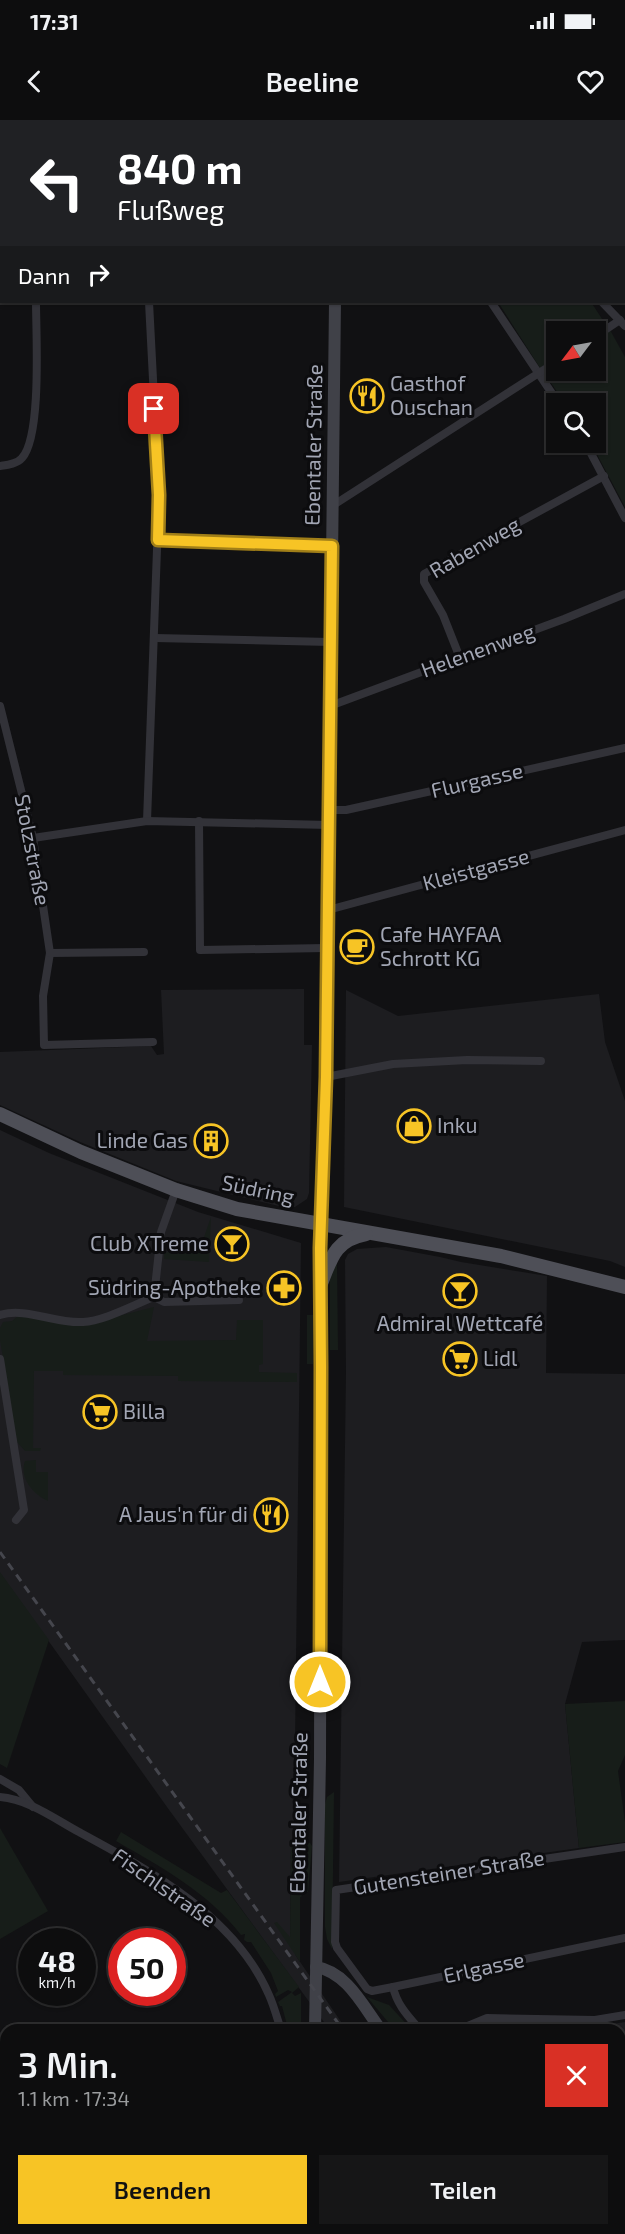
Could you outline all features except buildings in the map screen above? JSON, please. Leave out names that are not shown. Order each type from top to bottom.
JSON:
[{"type":"main road","name":"Ebentaler Straße","points":[[315,2024],[320,1759],[320,1286],[326,1077],[335,303]]},
{"type":"main road","name":"Südring","points":[[0,1114],[81,1152],[176,1190],[237,1209],[501,1256],[625,1287]]},
{"type":"main road","points":[[320,1286],[330,1260],[342,1243],[352,1237],[374,1233]]},
{"type":"main road","points":[[316,1966],[327,1968],[340,1976],[376,2024]]},
{"type":"street","points":[[0,466],[22,458],[27,450],[33,424],[36,395],[36,303]]},
{"type":"street","points":[[147,821],[159,495],[149,303]]},
{"type":"street","points":[[492,303],[552,393]]},
{"type":"street","points":[[603,303],[622,323],[606,331]]},
{"type":"street","points":[[332,506],[546,368]]},
{"type":"street","points":[[591,453],[625,518]]},
{"type":"street","name":"Rabenweg","points":[[460,658],[443,615],[423,582],[424,574],[604,476]]},
{"type":"street","points":[[158,540],[332,546]]},
{"type":"street","name":"Helenenweg","points":[[330,706],[625,594]]},
{"type":"street","points":[[155,638],[330,642]]},
{"type":"street","name":"Stolzstraße","points":[[0,706],[33,838],[50,953],[43,996],[44,1046],[153,1042]]},
{"type":"street","name":"Flurgasse","points":[[329,810],[346,810],[625,748]]},
{"type":"street","points":[[33,838],[147,821],[329,825]]},
{"type":"street","points":[[199,821],[200,950],[326,948]]},
{"type":"street","name":"Kleistgasse","points":[[328,910],[625,830]]},
{"type":"street","points":[[50,953],[144,952]]},
{"type":"street","points":[[326,1077],[393,1064],[467,1060],[541,1061]]},
{"type":"street","points":[[154,1297],[161,1232],[176,1190]]},
{"type":"street","points":[[0,1316],[18,1313],[81,1322],[92,1321],[154,1297],[164,1302],[239,1300]]},
{"type":"street","points":[[0,1359],[24,1510],[16,1520]]},
{"type":"street","points":[[0,1779],[19,1790],[33,1807]]},
{"type":"street","name":"Fischlstraße","points":[[0,1797],[33,1807],[158,1878],[212,1918],[250,1962],[269,1994],[279,2024]]},
{"type":"street","name":"Gutensteiner Straße","points":[[393,1987],[372,1991],[367,1989],[337,1948],[335,1942],[336,1890],[625,1847]]},
{"type":"street","name":"Erlgasse","points":[[393,1987],[625,1938]]},
{"type":"street","points":[[393,1987],[396,1999],[415,2024]]},
{"type":"street","points":[[472,2024],[487,2018],[595,2020],[625,2015]]},
{"type":"shaded area","points":[[499,303],[592,303],[603,321],[546,321],[546,364],[540,368]]},
{"type":"shaded area","points":[[610,330],[625,357],[625,507],[596,453],[606,453],[606,393],[558,393],[550,381],[606,381],[606,333]]},
{"type":"shaded area","points":[[304,989],[304,1045],[312,1045],[309,1193],[307,1199],[295,1207],[283,1207],[176,1181],[80,1142],[0,1105],[0,1052],[151,1046],[157,1055],[164,1054],[161,990]]},
{"type":"shaded area","points":[[346,990],[398,1016],[599,994],[605,1042],[625,1101],[625,1267],[610,1261],[344,1207]]},
{"type":"shaded area","points":[[0,1130],[49,1153],[198,1212],[301,1243],[294,1828],[291,1849],[290,1938],[296,1956],[343,2024],[325,2024],[0,1573]]},
{"type":"shaded area","points":[[211,1217],[209,1262],[164,1259],[164,1253],[183,1249],[187,1238],[202,1243]]},
{"type":"shaded area","points":[[386,1247],[547,1276],[546,1373],[625,1374],[625,1640],[582,1642],[565,1704],[579,1848],[339,1882],[346,1373],[345,1260],[348,1254],[357,1249]]},
{"type":"shaded area","points":[[337,1260],[338,1350],[330,1350],[330,1269]]},
{"type":"shaded area","points":[[154,1307],[147,1341],[236,1340],[237,1320],[263,1320],[263,1364],[259,1365],[259,1372],[297,1373],[297,1382],[178,1381],[178,1376],[63,1375],[63,1371],[34,1371],[33,1448],[41,1448],[40,1451],[25,1451],[17,1442],[0,1340],[0,1328],[3,1322],[12,1321],[18,1316],[79,1326]]},
{"type":"shaded area","points":[[307,1315],[313,1315],[313,1364],[307,1364]]},
{"type":"shaded area","points":[[36,1460],[36,1472],[48,1472],[48,1501],[33,1490],[24,1473],[25,1461]]},
{"type":"shaded area","points":[[0,1572],[49,1640],[7,1768],[0,1764]]},
{"type":"shaded area","points":[[625,1701],[625,1755],[618,1771],[625,1822],[625,1842],[579,1848],[565,1704]]},
{"type":"shaded area","points":[[334,1792],[332,1949],[325,1927],[325,1804],[327,1797]]},
{"type":"shaded area","points":[[0,1828],[48,1911],[0,1939]]},
{"type":"shaded area","points":[[121,1832],[221,1893],[227,1890],[299,1987],[292,1993],[295,1996],[301,1993],[301,2024],[287,2024],[282,2006],[278,2002],[292,1992],[288,1990],[276,1997],[275,1994],[278,1991],[271,1973],[251,1942],[244,1940],[245,1934],[241,1935],[214,1906],[183,1882],[116,1841]]},
{"type":"shaded area","points":[[299,1843],[310,1843],[312,1846],[308,1892],[306,1892],[299,1864]]},
{"type":"shaded area","points":[[294,1845],[295,1866],[302,1896],[300,1897],[300,1962],[274,1923],[277,1922],[290,1937],[291,1846]]},
{"type":"shaded area","points":[[367,1997],[389,2005],[406,2024],[390,2024]]},
{"type":"railway","points":[[0,1552],[339,2024]]},
{"type":"place","name":"Gasthof Ouschan","points":[[367,396]]},
{"type":"place","name":"Cafe HAYFAA Schrott KG","points":[[357,947]]},
{"type":"place","name":"Inku","points":[[414,1126]]},
{"type":"place","name":"Linde Gas","points":[[211,1141]]},
{"type":"place","name":"Club XTreme","points":[[232,1244]]},
{"type":"place","name":"Südring-Apotheke","points":[[284,1288]]},
{"type":"place","name":"Admiral Wettcafé","points":[[460,1291]]},
{"type":"place","name":"Lidl","points":[[460,1359]]},
{"type":"place","name":"Billa","points":[[100,1412]]},
{"type":"place","name":"A Jaus'n für di","points":[[271,1515]]},
{"type":"route","points":[[154,409],[159,495],[158,540],[332,546],[326,1077],[320,1248],[320,1682]]}]
